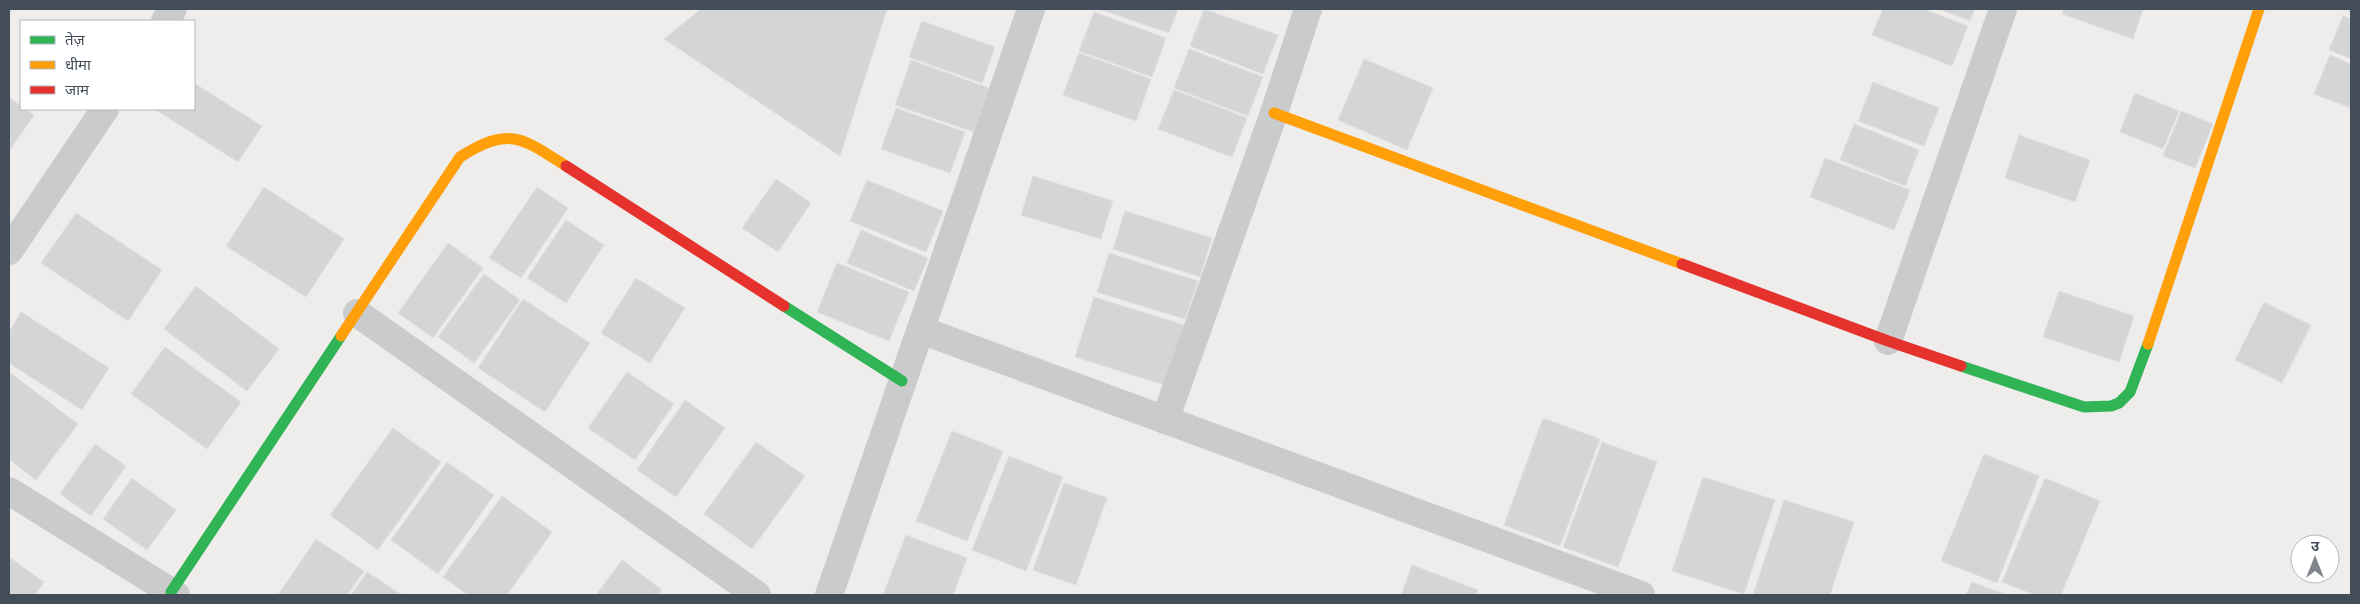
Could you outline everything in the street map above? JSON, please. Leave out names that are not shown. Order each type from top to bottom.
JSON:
[{"type":"street","points":[[166,20],[173,9]]},
{"type":"street","points":[[829,595],[1031,9]]},
{"type":"street","points":[[1165,420],[1274,113],[1308,9]]},
{"type":"street","points":[[1888,341],[2003,9]]},
{"type":"street","points":[[1274,113],[1888,341],[2084,407],[2112,408],[2127,400],[2143,359],[2259,9]]},
{"type":"street","points":[[9,251],[104,110]]},
{"type":"street","points":[[9,491],[173,594],[460,157],[479,144],[502,137],[530,143],[902,381]]},
{"type":"street","points":[[357,313],[757,595]]},
{"type":"street","points":[[921,330],[1641,595]]},
{"type":"building","points":[[701,9],[887,9],[840,156],[664,39]]},
{"type":"building","points":[[1099,9],[1178,9],[1169,33]]},
{"type":"building","points":[[1204,9],[1278,35],[1263,74],[1190,46]]},
{"type":"building","points":[[1883,9],[1924,9],[1968,26],[1952,66],[1872,35]]},
{"type":"building","points":[[1939,9],[1975,9],[1970,21]]},
{"type":"building","points":[[2064,9],[2143,9],[2133,39],[2062,14]]},
{"type":"building","points":[[1094,12],[1166,38],[1152,77],[1079,51]]},
{"type":"building","points":[[2343,16],[2351,19],[2351,59],[2329,50]]},
{"type":"building","points":[[922,21],[995,47],[982,83],[909,57]]},
{"type":"building","points":[[1189,49],[1263,77],[1248,116],[1174,88]]},
{"type":"building","points":[[1079,53],[1151,79],[1136,121],[1063,95]]},
{"type":"building","points":[[2330,55],[2351,64],[2351,108],[2314,94]]},
{"type":"building","points":[[1364,59],[1433,88],[1407,150],[1338,120]]},
{"type":"building","points":[[911,60],[989,88],[974,132],[895,105]]},
{"type":"building","points":[[1873,82],[1939,108],[1924,146],[1858,121]]},
{"type":"building","points":[[195,84],[262,126],[238,162],[156,110],[195,110]]},
{"type":"building","points":[[1174,90],[1247,118],[1232,157],[1158,129]]},
{"type":"building","points":[[2135,93],[2179,111],[2163,149],[2120,132]]},
{"type":"building","points":[[9,97],[20,105],[20,110],[27,110],[34,115],[9,151]]},
{"type":"building","points":[[896,108],[965,132],[950,173],[881,149]]},
{"type":"building","points":[[2181,111],[2213,124],[2195,168],[2163,156]]},
{"type":"building","points":[[1854,124],[1919,150],[1905,186],[1840,160]]},
{"type":"building","points":[[2019,135],[2090,160],[2075,202],[2005,178]]},
{"type":"building","points":[[1825,158],[1910,190],[1894,230],[1810,197]]},
{"type":"building","points":[[1033,176],[1113,201],[1101,239],[1021,215]]},
{"type":"building","points":[[776,179],[811,203],[778,252],[742,228]]},
{"type":"building","points":[[867,180],[943,211],[926,252],[850,221]]},
{"type":"building","points":[[264,187],[344,239],[306,297],[226,246]]},
{"type":"building","points":[[537,187],[568,208],[521,278],[489,258]]},
{"type":"building","points":[[1125,211],[1212,238],[1200,277],[1113,249]]},
{"type":"building","points":[[76,213],[162,270],[128,321],[41,263]]},
{"type":"building","points":[[566,220],[604,245],[566,303],[527,278]]},
{"type":"building","points":[[861,230],[928,258],[914,291],[847,263]]},
{"type":"building","points":[[448,243],[483,268],[433,338],[398,313]]},
{"type":"building","points":[[1109,253],[1198,281],[1185,319],[1097,292]]},
{"type":"building","points":[[837,263],[909,292],[889,341],[817,312]]},
{"type":"building","points":[[484,274],[520,300],[474,363],[438,337]]},
{"type":"building","points":[[636,278],[685,308],[650,363],[601,333]]},
{"type":"building","points":[[196,286],[279,349],[247,391],[164,329]]},
{"type":"building","points":[[2059,291],[2134,316],[2119,362],[2043,337]]},
{"type":"building","points":[[1094,297],[1184,325],[1165,385],[1075,357]]},
{"type":"building","points":[[523,299],[590,343],[545,412],[478,368]]},
{"type":"building","points":[[2264,302],[2311,325],[2282,383],[2235,360]]},
{"type":"building","points":[[21,312],[109,368],[82,410],[9,363],[9,332]]},
{"type":"building","points":[[165,347],[241,402],[207,449],[131,394]]},
{"type":"building","points":[[9,372],[78,424],[36,480],[9,459]]},
{"type":"building","points":[[627,372],[674,404],[635,460],[588,428]]},
{"type":"building","points":[[685,400],[725,428],[676,497],[637,470]]},
{"type":"building","points":[[1543,418],[1600,439],[1560,546],[1504,525]]},
{"type":"building","points":[[393,428],[441,462],[378,550],[330,515]]},
{"type":"building","points":[[952,431],[1003,451],[967,541],[916,521]]},
{"type":"building","points":[[756,442],[805,476],[752,549],[704,514]]},
{"type":"building","points":[[1602,442],[1657,462],[1618,567],[1563,547]]},
{"type":"building","points":[[95,444],[126,466],[91,516],[60,494]]},
{"type":"building","points":[[1984,454],[2039,476],[1997,583],[1941,561]]},
{"type":"building","points":[[1009,456],[1063,477],[1026,571],[972,550]]},
{"type":"building","points":[[447,462],[494,495],[438,574],[391,540]]},
{"type":"building","points":[[1703,477],[1775,500],[1744,594],[1672,571]]},
{"type":"building","points":[[132,478],[176,510],[147,550],[103,519]]},
{"type":"building","points":[[2045,478],[2100,501],[2061,595],[2035,595],[2002,582]]},
{"type":"building","points":[[1064,483],[1107,498],[1076,585],[1033,570]]},
{"type":"building","points":[[502,496],[552,532],[507,595],[468,595],[443,577]]},
{"type":"building","points":[[1784,500],[1854,522],[1830,595],[1753,595]]},
{"type":"building","points":[[906,535],[967,558],[953,595],[883,595]]},
{"type":"building","points":[[316,539],[364,571],[347,595],[278,595]]},
{"type":"building","points":[[9,557],[44,582],[35,595],[9,595]]},
{"type":"building","points":[[622,560],[662,590],[658,595],[596,595]]},
{"type":"building","points":[[1412,565],[1478,590],[1475,595],[1401,595]]},
{"type":"building","points":[[367,572],[402,595],[351,595]]},
{"type":"building","points":[[1972,582],[2007,595],[1966,595]]},
{"type":"traffic: fast","points":[[784,306],[902,381]]},
{"type":"traffic: fast","points":[[171,592],[341,336]]},
{"type":"traffic: fast","points":[[1961,366],[2084,407],[2111,406],[2119,403],[2130,392],[2148,344]]},
{"type":"traffic: slow","points":[[2148,344],[2259,9]]},
{"type":"traffic: slow","points":[[1274,113],[1682,264]]},
{"type":"traffic: slow","points":[[341,336],[460,157],[491,141],[514,139],[526,142],[566,166]]},
{"type":"traffic: jam","points":[[566,166],[784,306]]},
{"type":"traffic: jam","points":[[1682,264],[1888,341],[1961,366]]}]
